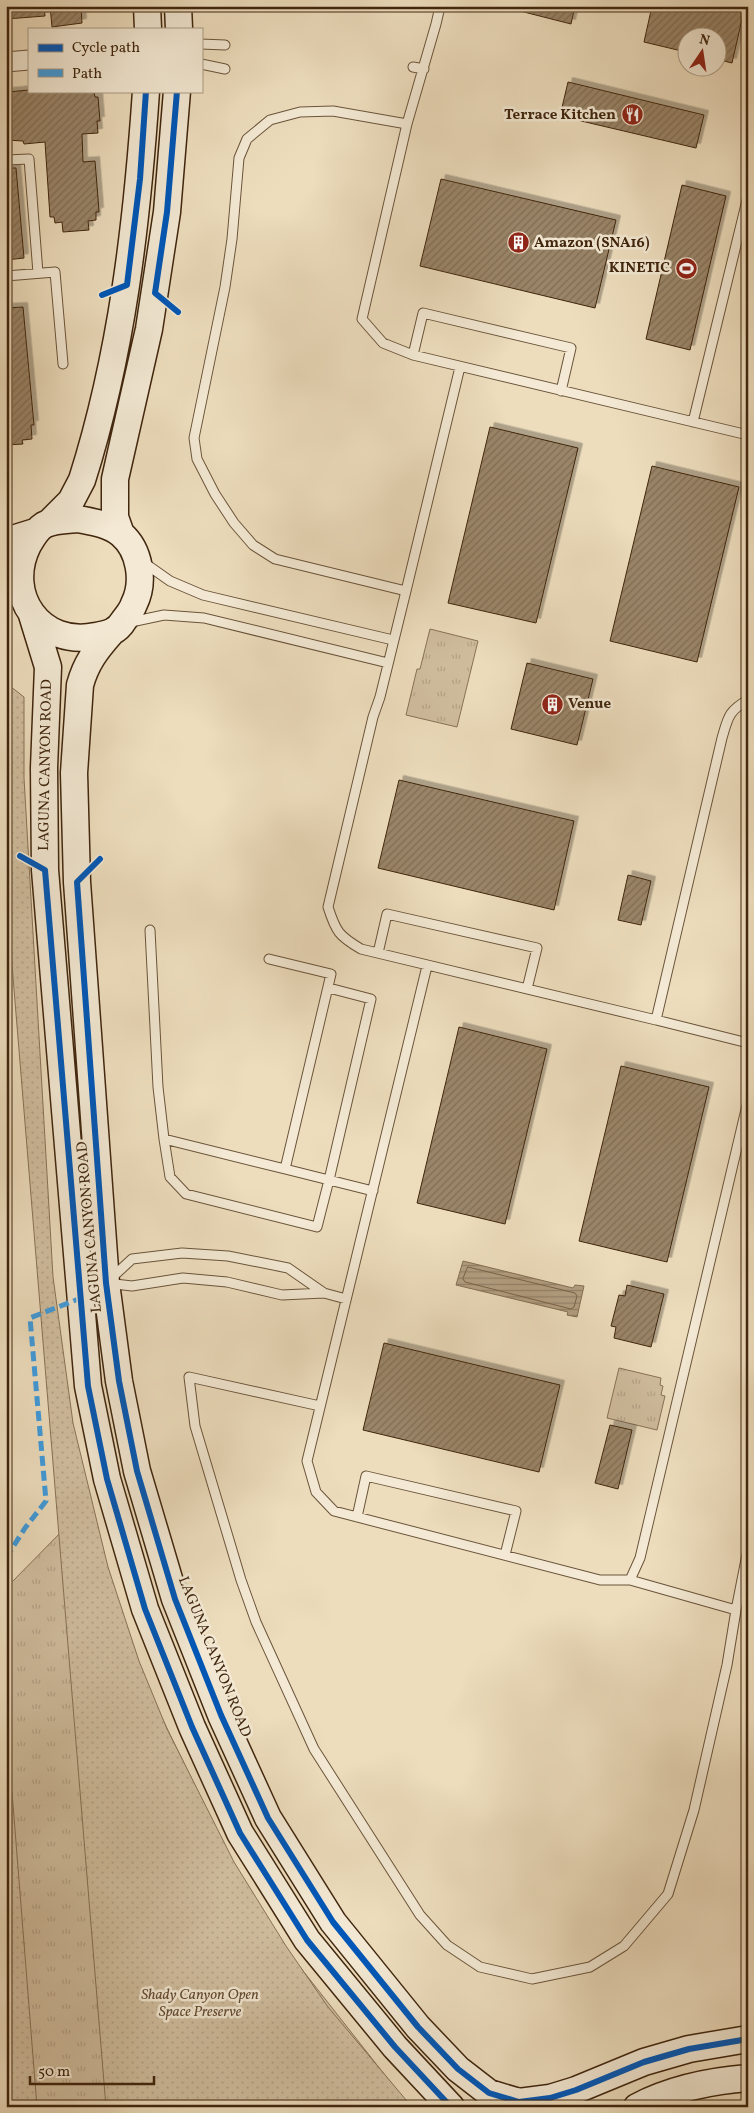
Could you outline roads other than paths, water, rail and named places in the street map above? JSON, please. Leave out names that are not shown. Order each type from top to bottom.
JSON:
[{"type":"main road","points":[[147,6],[148,28]]},
{"type":"main road","points":[[178,6],[179,28]]},
{"type":"main road","points":[[146,92],[140,179],[127,285],[118,338],[82,480],[71,501],[42,527],[21,565],[21,604],[52,632],[70,637],[89,638],[116,630],[135,603],[140,580],[137,558],[121,534],[115,517],[115,479],[150,320],[166,212],[177,92]]},
{"type":"main road","points":[[6,541],[42,527],[78,519],[102,524],[121,534]]},
{"type":"main road","name":"LAGUNA CANYON ROAD","points":[[21,604],[48,667],[44,796],[45,870],[56,1028],[64,1084],[88,1386],[107,1479],[142,1600],[192,1727],[236,1824],[308,1940],[395,2047],[451,2107]]},
{"type":"main road","name":"LAGUNA CANYON ROAD","points":[[116,630],[93,654],[83,671],[80,685],[74,773],[77,882],[106,1283],[119,1381],[137,1471],[175,1599],[221,1715],[268,1818],[328,1914],[418,2027],[458,2069],[489,2093],[519,2102],[559,2096],[644,2062],[689,2049],[748,2039]]},
{"type":"main road","points":[[81,1298],[106,1283]]},
{"type":"main road","points":[[637,2107],[671,2093],[704,2084],[748,2078]]},
{"type":"street","points":[[6,62],[28,60]]},
{"type":"lane","points":[[438,6],[440,10],[424,69],[406,124],[362,320],[383,343],[413,355],[460,368],[748,435]]},
{"type":"lane","points":[[202,44],[225,45]]},
{"type":"lane","points":[[202,64],[225,69]]},
{"type":"lane","points":[[413,67],[424,69]]},
{"type":"lane","points":[[406,124],[333,111],[300,112],[270,120],[247,139],[239,158],[232,239],[225,287],[194,438],[197,459],[215,494],[234,523],[253,544],[275,559],[406,591]]},
{"type":"lane","points":[[6,160],[29,159],[38,273]]},
{"type":"lane","points":[[693,422],[748,196]]},
{"type":"lane","points":[[6,276],[55,272],[63,364]]},
{"type":"lane","points":[[413,355],[423,313],[572,348],[561,391]]},
{"type":"lane","points":[[460,368],[328,907],[333,922],[342,937],[361,949],[748,1043]]},
{"type":"lane","points":[[137,558],[170,581],[203,595],[393,640]]},
{"type":"lane","points":[[116,630],[145,618],[182,615],[204,618],[388,663]]},
{"type":"lane","points":[[656,1020],[722,738],[730,714],[736,706],[748,700]]},
{"type":"lane","points":[[378,953],[387,914],[537,948],[527,989]]},
{"type":"lane","points":[[150,930],[158,1086],[164,1139],[170,1176],[186,1194],[317,1227],[371,999],[328,988]]},
{"type":"lane","points":[[269,959],[332,974],[285,1169]]},
{"type":"lane","points":[[428,966],[307,1461],[316,1492],[334,1511],[600,1580],[630,1580],[736,1610]]},
{"type":"lane","points":[[630,1580],[640,1558],[748,1101]]},
{"type":"lane","points":[[164,1139],[373,1191]]},
{"type":"lane","points":[[106,1283],[132,1259],[182,1253],[228,1256],[288,1268],[324,1293]]},
{"type":"lane","points":[[106,1283],[132,1286],[183,1278],[227,1282],[282,1295],[324,1293],[346,1299]]},
{"type":"lane","points":[[320,1406],[189,1376],[195,1426],[241,1580],[256,1622],[314,1749],[420,1915],[446,1945],[480,1967],[532,1979],[590,1967],[624,1946],[668,1894],[694,1810],[728,1666],[736,1610],[748,1549]]},
{"type":"lane","points":[[357,1517],[366,1476],[516,1511],[506,1555]]},
{"type":"water","points":[[463,1261],[573,1288],[575,1285],[584,1286],[577,1317],[567,1315],[568,1312],[456,1285]]},
{"type":"place","name":"Terrace Kitchen","points":[[632,115]]},
{"type":"place","name":"Amazon (SNA16)","points":[[518,243]]},
{"type":"place","name":"KINETIC","points":[[686,268]]},
{"type":"place","name":"Venue","points":[[552,704]]},
{"type":"park label","name":"Shady Canyon Open Space Preserve","points":[[200,2004]]}]
